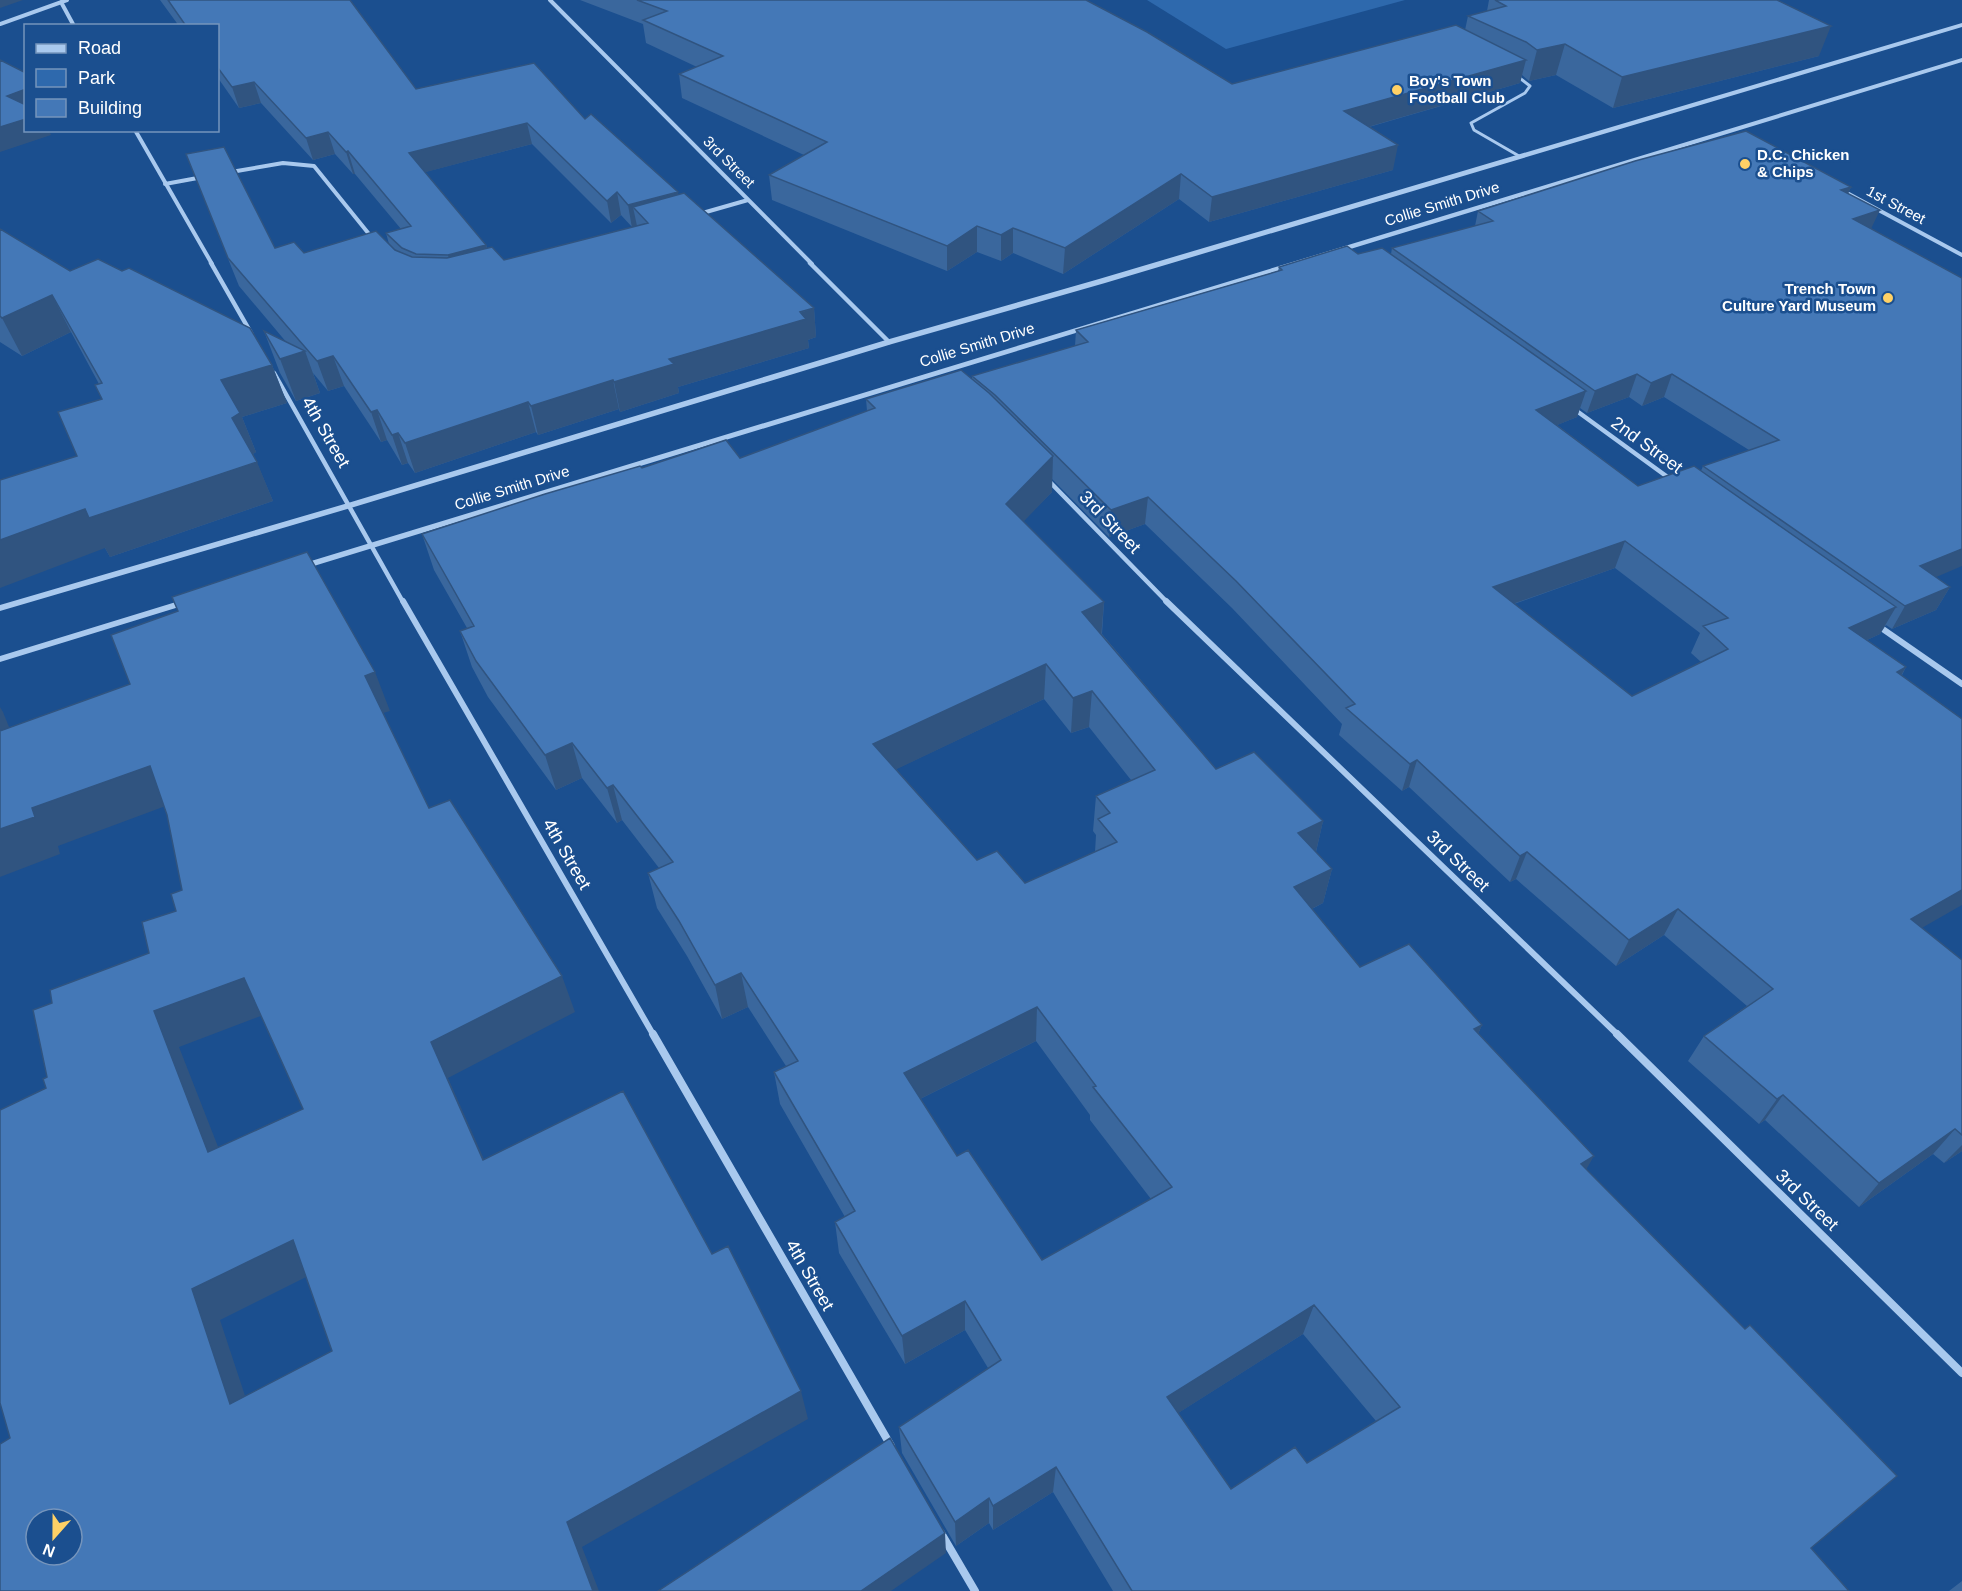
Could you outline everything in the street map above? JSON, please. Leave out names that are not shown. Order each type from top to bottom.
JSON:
[{"type":"street","points":[[0,24],[67,0]]},
{"type":"street","name":"3rd Street","points":[[550,0],[889,342]]},
{"type":"street","points":[[61,2],[73,24]]},
{"type":"street","name":"Collie Smith Drive","points":[[0,608],[1962,25]]},
{"type":"street","name":"Collie Smith Drive","points":[[292,570],[1962,60]]},
{"type":"street","points":[[136,132],[255,339]]},
{"type":"street","points":[[1719,133],[1730,138]]},
{"type":"street","points":[[223,173],[281,163],[301,162],[314,166],[378,245]]},
{"type":"street","points":[[165,184],[212,175]]},
{"type":"street","name":"1st Street","points":[[1846,192],[1962,255]]},
{"type":"street","points":[[692,216],[748,200]]},
{"type":"street","points":[[1347,246],[1357,253]]},
{"type":"street","name":"4th Street","points":[[273,370],[351,505],[371,546],[897,1456]]},
{"type":"street","points":[[931,374],[940,381]]},
{"type":"street","name":"2nd Street","points":[[1569,406],[1675,482]]},
{"type":"street","name":"3rd Street","points":[[1041,473],[1181,616],[1604,1022],[1962,1373]]},
{"type":"street","points":[[0,659],[202,597]]},
{"type":"street","points":[[1867,618],[1962,684]]},
{"type":"street","points":[[939,1529],[975,1591]]},
{"type":"lane","points":[[1507,71],[1530,86],[1525,95],[1480,114],[1471,123],[1474,130],[1519,156]]},
{"type":"green space","points":[[1147,0],[1405,0],[1226,49]]},
{"type":"building","points":[[168,0],[350,0],[416,89],[534,63],[585,119],[591,114],[678,192],[628,205],[617,192],[607,201],[527,123],[409,153],[486,245],[448,255],[416,254],[402,248],[386,233],[411,226],[348,151],[346,152],[328,132],[306,138],[254,82],[232,87],[219,69],[219,24],[185,24]]},
{"type":"building","points":[[637,0],[1086,0],[1147,32],[1232,84],[1456,25],[1526,60],[1344,111],[1398,145],[1212,197],[1181,174],[1065,248],[1013,228],[1001,235],[977,226],[947,246],[769,175],[827,142],[679,74],[723,56],[643,20],[667,11]]},
{"type":"building","points":[[1495,0],[1777,0],[1831,26],[1622,77],[1565,44],[1537,50],[1526,42],[1468,16],[1506,6]]},
{"type":"building","points":[[0,60],[24,72],[24,90],[7,96],[24,104],[24,120],[0,127]]},
{"type":"building","points":[[1746,131],[1851,187],[1841,190],[1880,210],[1853,219],[1962,278],[1962,549],[1920,566],[1950,587],[1905,606],[1703,466],[1779,440],[1672,374],[1651,383],[1637,374],[1595,391],[1392,248],[1493,221],[1478,211],[1635,161]]},
{"type":"building","points":[[224,147],[275,248],[294,242],[304,253],[376,231],[395,250],[412,257],[447,258],[492,247],[504,260],[648,223],[633,207],[684,193],[814,308],[800,312],[806,319],[669,359],[674,364],[614,382],[613,380],[531,406],[528,402],[405,443],[398,433],[392,435],[377,410],[371,412],[333,356],[317,361],[228,258],[186,154]]},
{"type":"building","points":[[0,229],[70,271],[98,259],[122,271],[129,268],[250,328],[272,365],[221,380],[240,413],[232,418],[257,462],[89,518],[85,509],[0,540],[0,480],[77,456],[58,412],[102,399],[95,385],[102,383],[52,295],[2,318],[0,316]]},
{"type":"building","points":[[1347,246],[1358,254],[1382,248],[1586,391],[1536,410],[1638,486],[1694,466],[1896,607],[1849,628],[1906,667],[1897,672],[1962,719],[1962,890],[1911,919],[1962,960],[1962,1135],[1955,1129],[1879,1183],[1783,1095],[1777,1099],[1704,1036],[1773,989],[1678,909],[1629,940],[1527,852],[1520,856],[1417,760],[1410,764],[1346,708],[1355,704],[1236,581],[1148,497],[1111,510],[995,395],[972,376],[1088,342],[1076,330],[1282,270],[1279,267]],"holes":[[[1625,541],[1728,618],[1703,626],[1728,649],[1632,696],[1493,587]]]},
{"type":"building","points":[[264,331],[305,351],[280,359]]},
{"type":"building","points":[[961,370],[989,393],[1053,456],[1006,504],[1104,602],[1082,612],[1216,769],[1254,752],[1323,821],[1298,833],[1332,869],[1294,887],[1360,967],[1409,944],[1482,1025],[1474,1029],[1594,1156],[1581,1164],[1745,1329],[1750,1325],[1897,1476],[1811,1548],[1849,1591],[1132,1591],[1056,1467],[993,1506],[989,1498],[955,1522],[899,1427],[1001,1360],[965,1301],[902,1336],[835,1222],[855,1211],[774,1072],[798,1061],[741,973],[715,985],[679,921],[648,873],[673,862],[613,785],[607,788],[572,743],[545,755],[476,661],[460,631],[474,626],[422,534],[545,494],[640,466],[642,468],[726,440],[740,458],[875,408],[866,399]],"holes":[[[1046,664],[1073,698],[1092,691],[1155,770],[1096,796],[1110,813],[1098,819],[1117,842],[1025,883],[997,851],[977,860],[873,744]],[[1037,1007],[1096,1086],[1093,1087],[1172,1187],[1042,1260],[968,1150],[957,1156],[904,1073]],[[1314,1305],[1400,1407],[1307,1463],[1295,1447],[1231,1489],[1167,1397]]]},
{"type":"building","points":[[307,552],[375,672],[365,676],[429,808],[450,800],[562,976],[431,1042],[483,1160],[623,1091],[712,1254],[728,1246],[801,1391],[567,1522],[593,1591],[0,1591],[0,1444],[10,1438],[0,1403],[0,1110],[46,1088],[43,1079],[47,1077],[33,1010],[52,1003],[50,990],[149,953],[142,922],[176,911],[171,894],[182,890],[167,815],[150,766],[32,808],[35,817],[0,829],[0,731],[130,684],[111,635],[178,611],[172,597]],"holes":[[[244,978],[303,1109],[208,1152],[154,1011]],[[293,1240],[332,1351],[230,1404],[192,1289]]]},
{"type":"building","points":[[890,1438],[945,1533],[861,1591],[658,1591]]},
{"type":"place","name":"Boy's Town Football Club","points":[[1397,90]]},
{"type":"place","name":"D.C. Chicken & Chips","points":[[1745,164]]},
{"type":"place","name":"Trench Town Culture Yard Museum","points":[[1888,298]]}]
